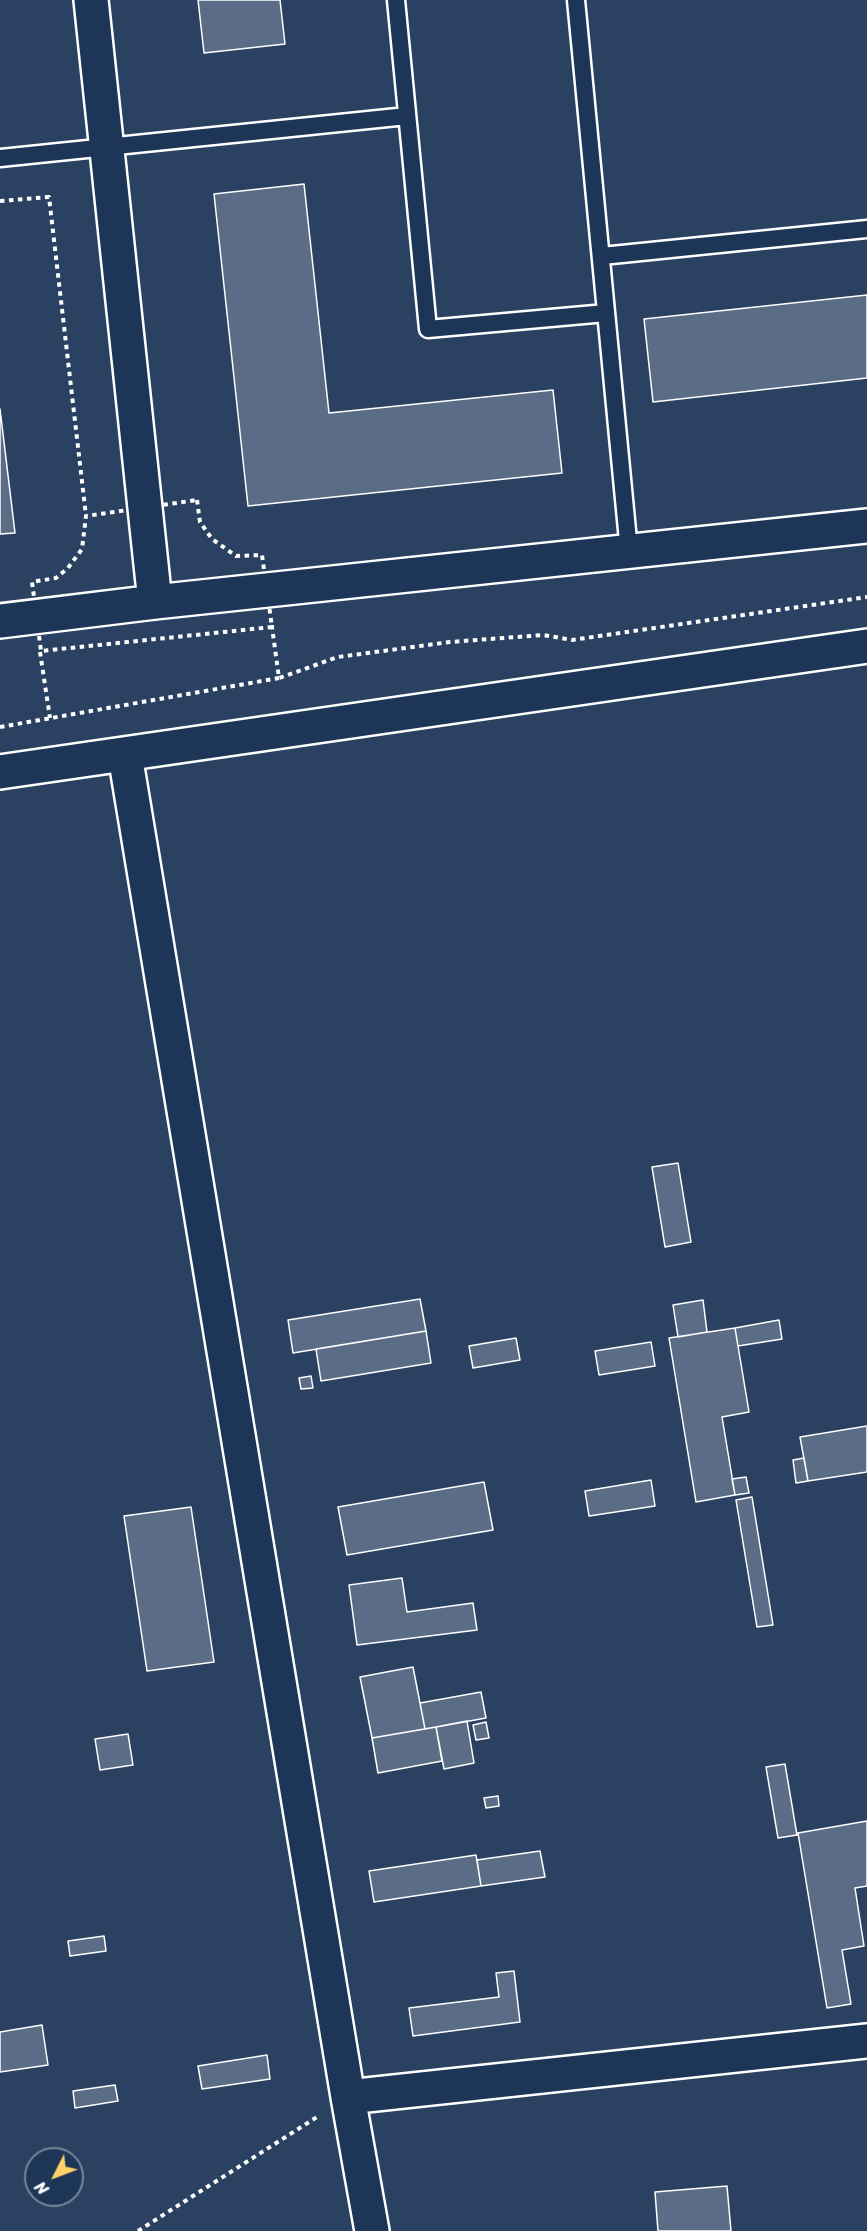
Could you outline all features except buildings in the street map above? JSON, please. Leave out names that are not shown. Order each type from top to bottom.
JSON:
[{"type":"street","points":[[91,0],[155,602]]},
{"type":"street","points":[[0,621],[155,602],[867,526]]},
{"type":"street","points":[[0,772],[867,646]]},
{"type":"street","points":[[125,755],[372,2231]]},
{"type":"street","points":[[348,2097],[867,2041]]},
{"type":"lane","points":[[396,0],[428,329],[606,313]]},
{"type":"lane","points":[[576,0],[629,551]]},
{"type":"lane","points":[[0,158],[407,116]]},
{"type":"lane","points":[[602,256],[867,229]]},
{"type":"path","points":[[0,201],[49,197],[86,516]]},
{"type":"path","points":[[0,727],[279,678],[338,657],[439,643],[543,635],[572,640],[867,597]]},
{"type":"path","points":[[279,678],[272,627],[284,626]]},
{"type":"path","points":[[31,652],[41,651],[50,718]]},
{"type":"path","points":[[138,2231],[348,2097]]}]
